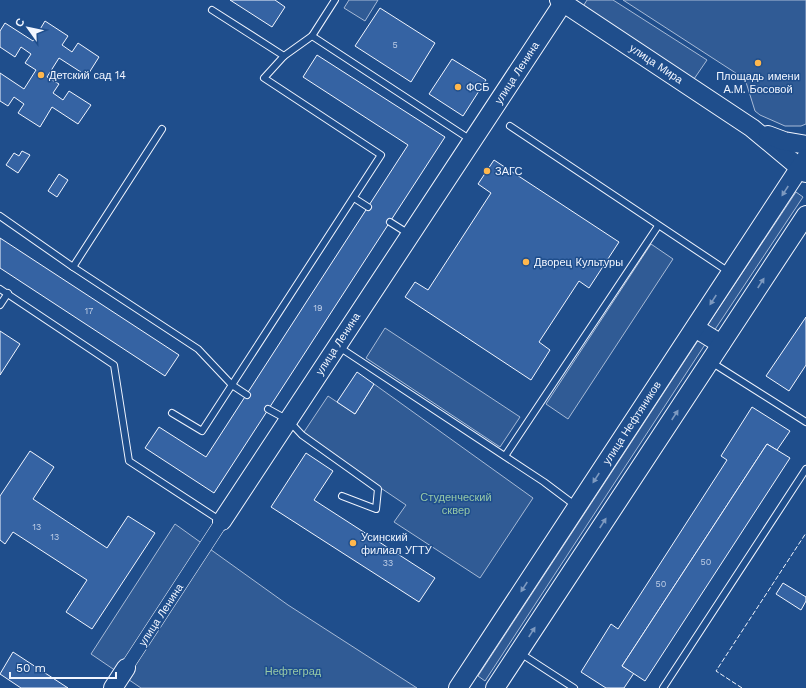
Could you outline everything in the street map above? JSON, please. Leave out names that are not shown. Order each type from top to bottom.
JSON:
[{"type":"main road","name":"улица Мира","points":[[562,1],[752,128],[804,166]]},
{"type":"main road","name":"улица Ленина","points":[[222,521],[472,141],[562,1]]},
{"type":"main road","name":"улица Мира","points":[[752,128],[784,141],[806,145]]},
{"type":"main road","name":"улица Нефтяников","points":[[458,688],[730,273],[804,166]]},
{"type":"main road","points":[[495,688],[806,214]]},
{"type":"main road","points":[[695,328],[721,344]]},
{"type":"main road","name":"улица Ленина","points":[[113,688],[126,668]]},
{"type":"street","name":"улица Ленина","points":[[126,668],[222,521]]},
{"type":"lane","points":[[172,413],[202,431],[382,155],[264,78],[284,56],[312,36],[333,1]]},
{"type":"lane","points":[[212,10],[284,56]]},
{"type":"lane","points":[[312,36],[472,141]]},
{"type":"lane","points":[[510,126],[730,273]]},
{"type":"lane","points":[[73,267],[162,128]]},
{"type":"lane","points":[[354,198],[368,207]]},
{"type":"lane","points":[[0,216],[73,267],[198,349],[232,385],[246,395]]},
{"type":"lane","points":[[390,222],[410,235]]},
{"type":"lane","points":[[506,456],[658,226]]},
{"type":"lane","points":[[0,288],[114,365],[129,461],[222,521]]},
{"type":"lane","points":[[0,305],[8,294]]},
{"type":"lane","points":[[337,346],[506,456],[577,507]]},
{"type":"lane","points":[[710,361],[806,422]]},
{"type":"lane","points":[[268,409],[288,420],[302,434],[378,489],[376,509],[342,496]]},
{"type":"lane","points":[[663,688],[806,469]]},
{"type":"lane","points":[[519,652],[574,688]]},
{"type":"shaded area","points":[[349,0],[378,0],[365,21],[344,8]]},
{"type":"shaded area","points":[[587,0],[613,0],[707,60],[694,79],[582,8]]},
{"type":"shaded area","name":"Площадь имени А.М. Босовой","points":[[623,0],[806,0],[806,124],[801,126],[785,126],[760,115],[755,111],[745,79]]},
{"type":"shaded area","points":[[796,192],[803,197],[714,331],[707,326]]},
{"type":"shaded area","points":[[651,244],[673,259],[568,419],[546,404]]},
{"type":"shaded area","points":[[385,328],[520,417],[500,447],[366,358]]},
{"type":"shaded area","points":[[699,339],[706,343],[485,681],[478,676]]},
{"type":"shaded area","name":"Студенческий сквер","points":[[374,384],[533,498],[480,578],[394,522],[406,505],[302,435],[328,396],[355,414]]},
{"type":"shaded area","points":[[175,524],[288,605],[417,688],[141,688],[91,654]]},
{"type":"building","points":[[230,0],[275,0],[285,7],[272,27]]},
{"type":"building","points":[[380,8],[435,43],[411,82],[355,46]]},
{"type":"building","name":"Детский сад 14","points":[[45,21],[68,36],[62,45],[72,52],[78,43],[99,57],[87,76],[59,58],[47,77],[59,84],[53,93],[63,100],[69,91],[91,105],[78,124],[52,107],[40,127],[18,113],[24,104],[14,97],[8,106],[0,101],[0,73],[24,89],[36,70],[25,63],[31,54],[21,47],[15,57],[0,47],[0,31],[5,23],[33,41]]},
{"type":"building","points":[[317,55],[445,137],[214,493],[145,448],[159,427],[206,457],[408,145],[303,77]]},
{"type":"building","name":"ФСБ","points":[[452,59],[486,80],[463,116],[429,94]]},
{"type":"building","points":[[22,151],[30,155],[18,173],[6,165],[14,153],[19,156]]},
{"type":"building","name":"Дворец Культуры","points":[[494,160],[619,242],[589,288],[579,281],[539,342],[550,350],[531,380],[405,297],[415,282],[428,290],[491,193],[478,184]]},
{"type":"building","points":[[59,174],[68,180],[57,197],[48,191]]},
{"type":"building","points":[[0,238],[179,355],[165,376],[0,268]]},
{"type":"building","points":[[806,317],[806,365],[789,391],[766,376]]},
{"type":"building","points":[[0,331],[20,344],[0,375]]},
{"type":"building","points":[[357,372],[374,384],[355,414],[337,402]]},
{"type":"building","points":[[752,407],[790,431],[777,450],[767,444],[622,666],[634,673],[624,688],[606,688],[581,672],[611,624],[618,629],[727,460],[721,456]]},
{"type":"building","points":[[767,444],[790,458],[645,681],[622,666]]},
{"type":"building","points":[[30,451],[54,467],[33,499],[107,548],[128,516],[155,533],[92,629],[66,612],[87,580],[13,532],[5,544],[0,540],[0,496]]},
{"type":"building","name":"Усинский филиал УГТУ","points":[[306,453],[333,471],[314,500],[435,578],[419,602],[271,507]]},
{"type":"building","points":[[783,583],[806,597],[806,601],[801,610],[776,594]]},
{"type":"building","points":[[13,652],[68,688],[21,688],[0,674]]},
{"type":"fence","points":[[742,688],[716,671],[806,533]]},
{"type":"place","name":"Площадь имени А.М. Босовой","points":[[758,63]]},
{"type":"place","name":"Детский сад 14","points":[[41,75]]},
{"type":"place","name":"ФСБ","points":[[458,87]]},
{"type":"place","name":"ЗАГС","points":[[487,171]]},
{"type":"place","name":"Дворец Культуры","points":[[526,262]]},
{"type":"place","name":"Усинский филиал УГТУ","points":[[353,543]]},
{"type":"park label","name":"Нефтеград","points":[[293,671]]}]
